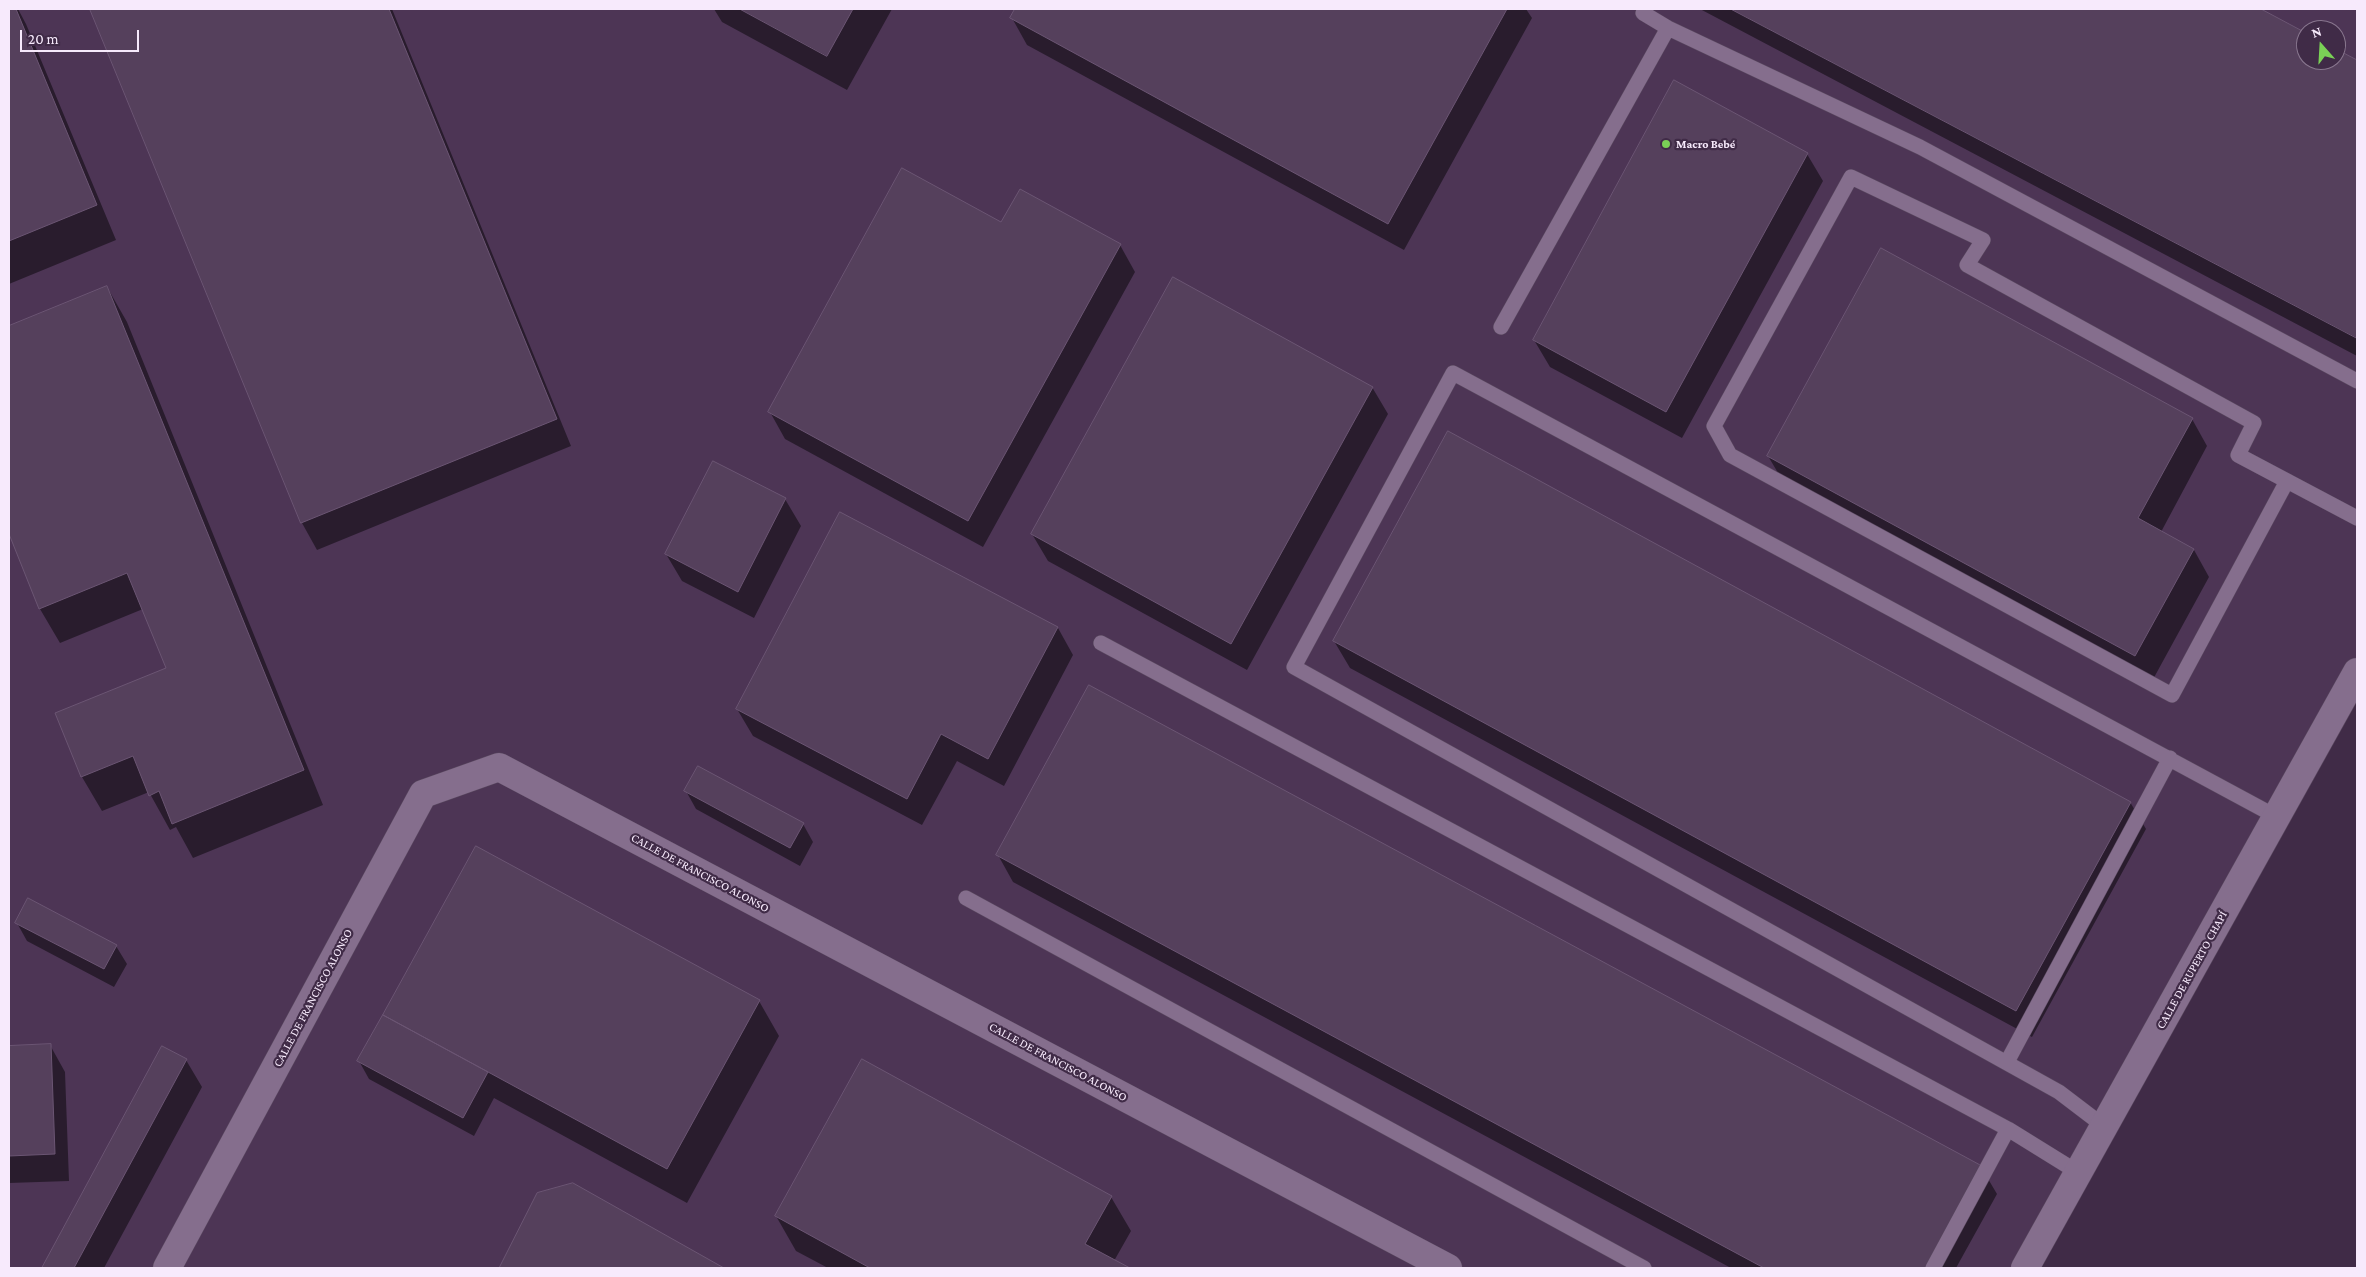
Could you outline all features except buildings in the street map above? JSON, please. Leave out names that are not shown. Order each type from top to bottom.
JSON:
[{"type":"street","name":"CALLE DE RUPERTO CHAPÍ","points":[[2025,1268],[2357,672]]},
{"type":"street","name":"CALLE DE FRANCISCO ALONSO","points":[[167,1268],[423,794],[500,767],[1448,1268]]},
{"type":"lane","points":[[1645,9],[1643,13],[1668,28],[1920,147],[2357,381]]},
{"type":"lane","points":[[1501,327],[1668,28]]},
{"type":"lane","points":[[2287,481],[2172,695],[1730,455],[1714,426],[1851,177],[1983,240],[1967,265],[2254,423],[2238,455],[2357,518]]},
{"type":"lane","points":[[2105,1127],[2059,1092],[2007,1062],[1294,667],[1453,373],[2277,817]]},
{"type":"lane","points":[[1101,643],[2008,1129],[2079,1174]]},
{"type":"lane","points":[[2007,1062],[2170,758]]},
{"type":"lane","points":[[966,898],[1644,1268]]},
{"type":"lane","points":[[1933,1268],[2008,1129]]},
{"type":"shaded area","points":[[9,9],[2357,9],[2357,672],[2025,1268],[9,1268]]},
{"type":"place","name":"Macro Bebé","points":[[1666,144]]}]
